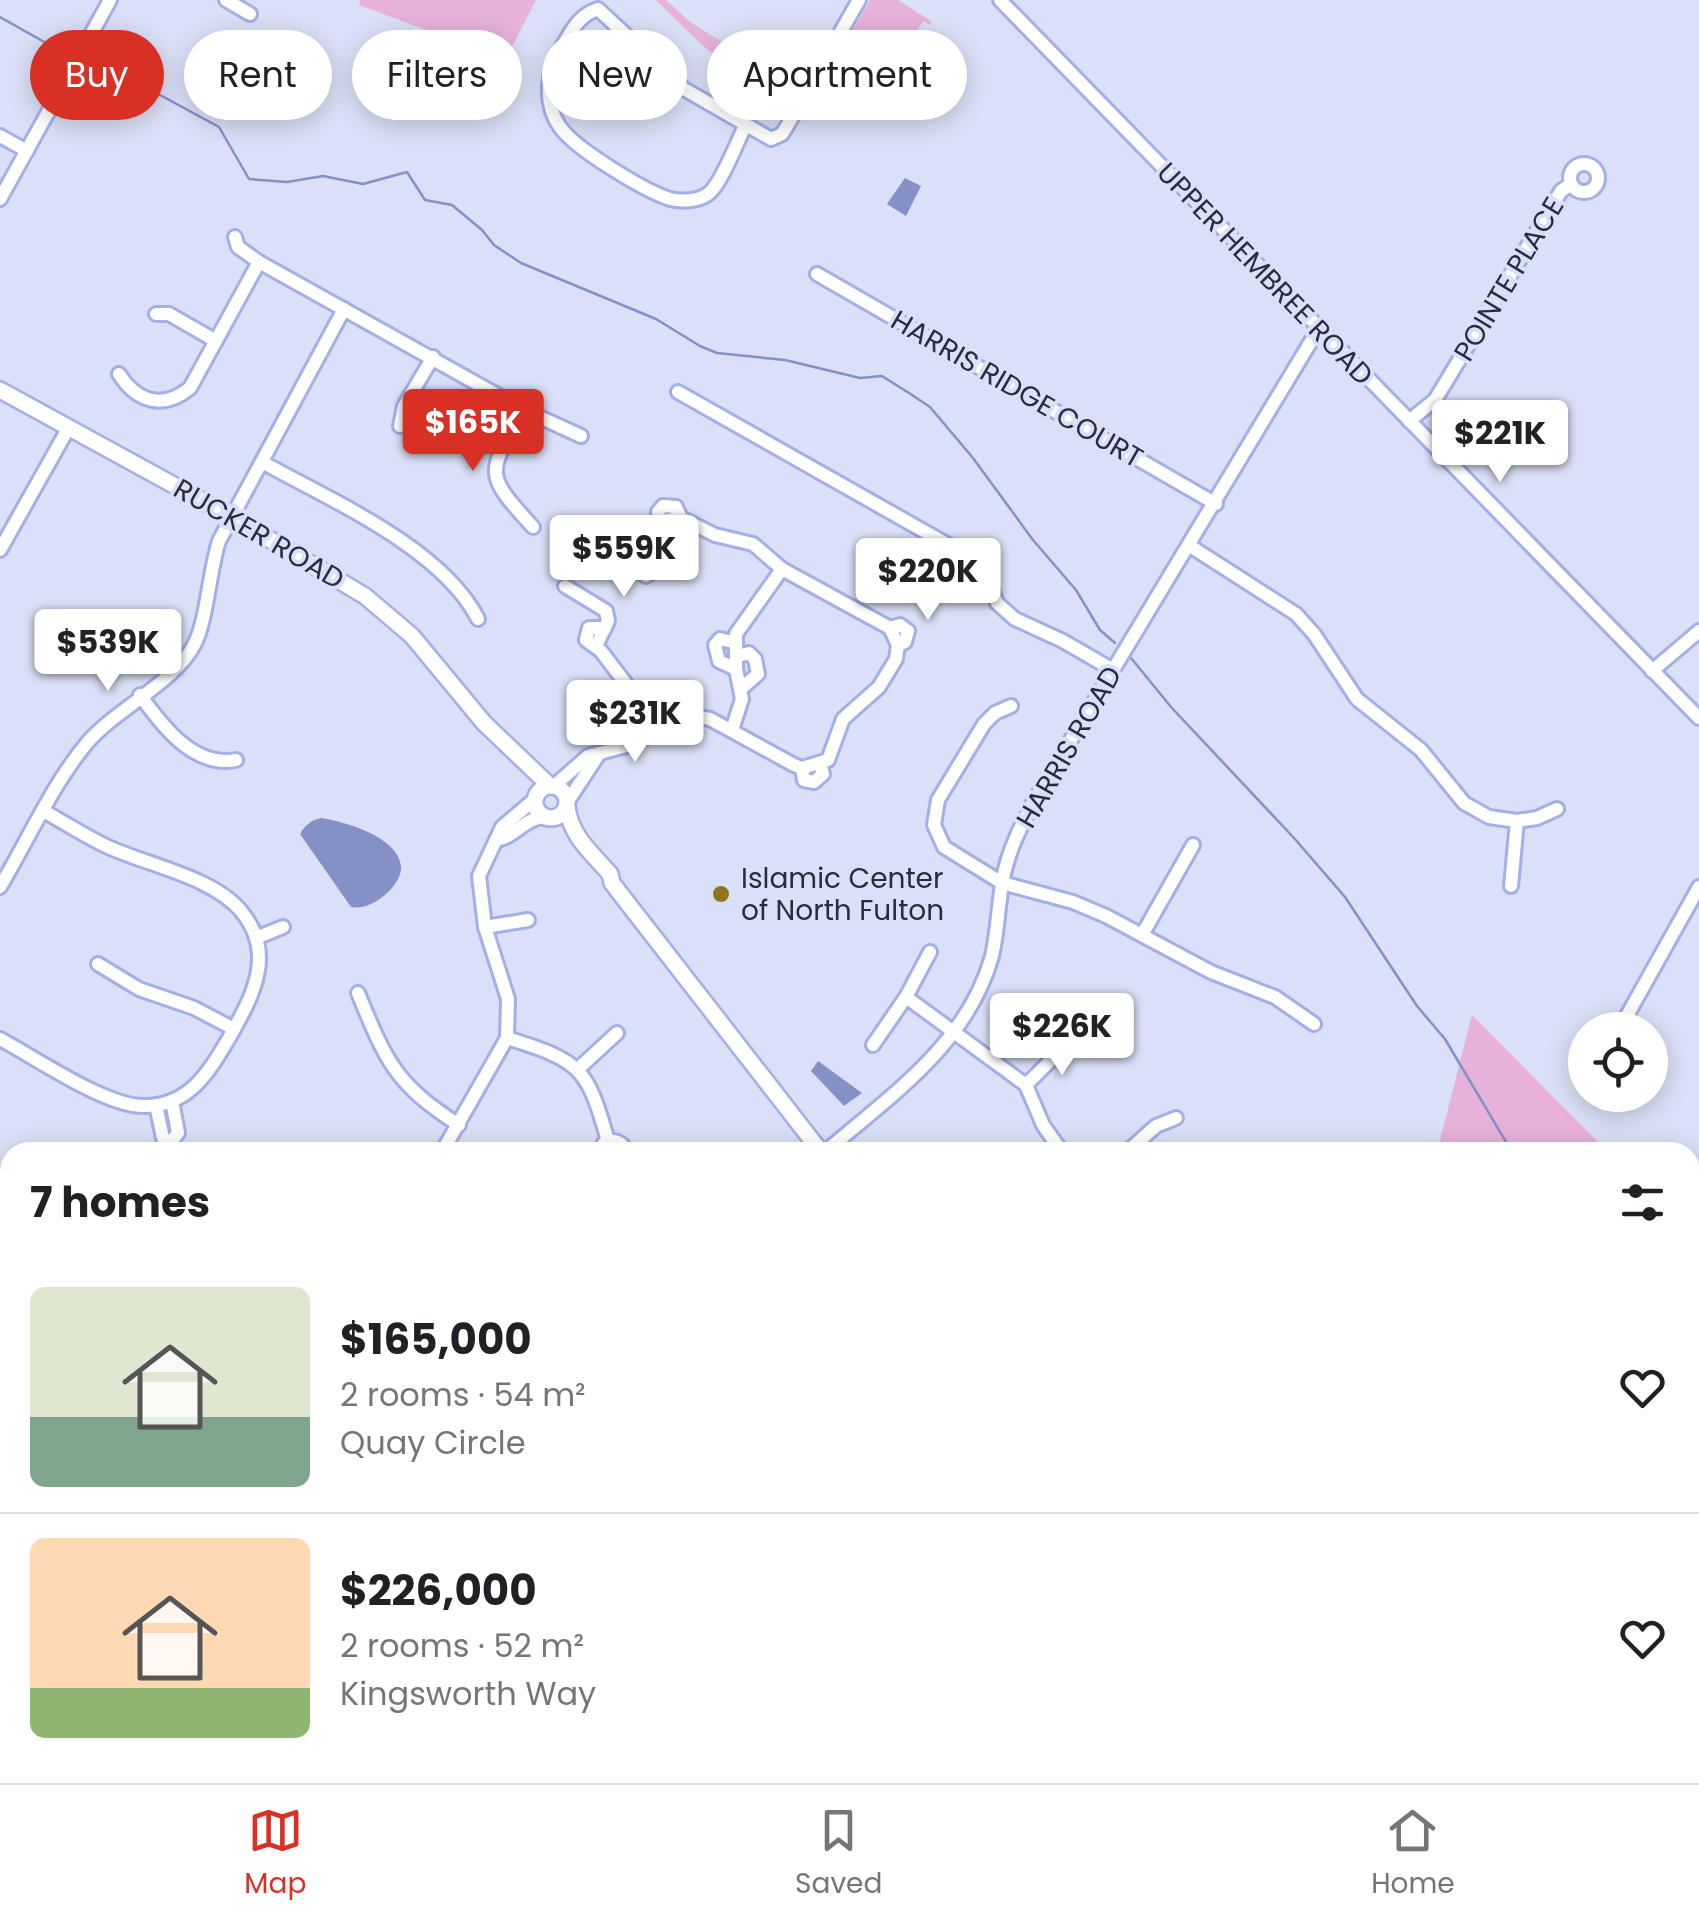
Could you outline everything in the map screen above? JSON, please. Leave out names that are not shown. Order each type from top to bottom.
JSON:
[{"type":"main road","name":"RUCKER ROAD","points":[[0,390],[346,582],[412,636],[484,723],[552,786]]},
{"type":"main road","name":"RUCKER ROAD","points":[[484,723],[493,740],[526,776],[536,798]]},
{"type":"main road","points":[[612,883],[610,874],[571,828],[562,790],[543,788],[536,798],[537,811],[612,883],[815,1142]]},
{"type":"main road","points":[[546,817],[560,816],[568,804]]},
{"type":"street","points":[[0,199],[110,0]]},
{"type":"street","points":[[226,0],[250,14]]},
{"type":"street","points":[[745,126],[708,194],[695,200],[670,199],[594,158],[558,126],[549,100],[554,59],[577,22],[598,9],[684,89],[770,139],[782,134],[859,0]]},
{"type":"street","name":"UPPER HEMBREE ROAD","points":[[1000,0],[1699,718]]},
{"type":"street","points":[[0,136],[27,151]]},
{"type":"street","name":"POINTE PLACE","points":[[1409,421],[1436,400],[1561,190],[1571,184]]},
{"type":"street","points":[[235,238],[238,247],[259,262],[524,410],[580,436]]},
{"type":"street","points":[[119,374],[130,391],[148,401],[179,398],[190,388],[259,262]]},
{"type":"street","name":"HARRIS RIDGE COURT","points":[[818,274],[1216,504]]},
{"type":"street","points":[[0,887],[87,743],[178,666],[194,646],[202,624],[210,567],[232,517],[344,309]]},
{"type":"street","points":[[156,314],[169,314],[216,340]]},
{"type":"street","name":"HARRIS ROAD","points":[[835,1142],[932,1060],[956,1031],[980,988],[992,956],[1002,884],[1014,840],[1034,801],[1319,328]]},
{"type":"street","points":[[400,426],[404,406],[432,357]]},
{"type":"street","points":[[678,392],[982,564],[997,604],[1015,619],[1114,670]]},
{"type":"street","points":[[524,410],[497,456],[494,470],[502,494],[533,527]]},
{"type":"street","points":[[0,550],[68,427]]},
{"type":"street","points":[[262,462],[409,545],[469,602],[478,620]]},
{"type":"street","points":[[552,786],[582,760],[630,745],[685,715],[710,719],[732,730],[802,768],[804,780],[814,782],[823,774],[820,763],[833,754],[843,718],[888,674],[898,644],[905,642],[908,631],[900,625],[890,628],[782,569],[753,544],[715,535],[681,518],[676,507],[667,505],[658,512],[659,525],[643,548]]},
{"type":"street","points":[[1190,546],[1296,614],[1357,699],[1422,750],[1464,802],[1489,817],[1516,821],[1538,818],[1557,809]]},
{"type":"street","points":[[732,730],[741,708],[736,656],[740,625],[782,569]]},
{"type":"street","points":[[565,586],[606,611],[605,628],[592,626],[586,634],[588,643],[596,646],[639,701],[653,730]]},
{"type":"street","points":[[1652,670],[1699,632]]},
{"type":"street","points":[[736,656],[748,653],[757,665],[755,679],[742,688]]},
{"type":"street","points":[[140,695],[163,726],[183,744],[212,758],[236,760]]},
{"type":"street","points":[[1010,706],[984,724],[938,800],[936,834],[944,848],[1002,884],[1073,902],[1211,972],[1274,998],[1314,1024]]},
{"type":"street","points":[[568,804],[585,771],[601,752]]},
{"type":"street","points":[[448,1142],[507,1038],[508,1000],[486,927],[479,876],[502,827],[536,798]]},
{"type":"street","points":[[0,1038],[110,1099],[132,1106],[156,1106],[172,1101],[203,1079],[258,982],[256,938],[242,912],[220,893],[105,846],[44,812]]},
{"type":"street","points":[[496,840],[507,838],[529,820],[546,817]]},
{"type":"street","points":[[1511,886],[1516,821]]},
{"type":"street","points":[[1142,935],[1193,845]]},
{"type":"street","points":[[1629,1012],[1699,887]]},
{"type":"street","points":[[486,927],[528,920]]},
{"type":"street","points":[[256,938],[283,927]]},
{"type":"street","points":[[873,1044],[906,997],[930,952]]},
{"type":"street","points":[[98,964],[139,988],[234,1028]]},
{"type":"street","points":[[358,993],[382,1052],[397,1076],[422,1100],[458,1125]]},
{"type":"street","points":[[906,997],[1026,1085],[1054,1142]]},
{"type":"street","points":[[578,1070],[617,1033]]},
{"type":"street","points":[[507,1038],[554,1052],[578,1070],[595,1094],[608,1141],[618,1142]]},
{"type":"street","points":[[1026,1085],[1049,1062],[1054,1046]]},
{"type":"street","points":[[171,1142],[178,1133],[172,1101]]},
{"type":"street","points":[[156,1106],[163,1138],[169,1142]]},
{"type":"street","points":[[1138,1142],[1156,1126],[1176,1118]]},
{"type":"shaded area","points":[[360,0],[536,0],[521,30],[426,30],[359,5]]},
{"type":"shaded area","points":[[656,0],[666,0],[707,33],[707,49]]},
{"type":"shaded area","points":[[870,0],[898,0],[931,21],[930,25],[923,21],[918,30],[853,30]]},
{"type":"shaded area","points":[[1472,1015],[1568,1112],[1598,1142],[1440,1142]]},
{"type":"water","points":[[905,178],[921,186],[906,216],[887,204]]},
{"type":"water","points":[[321,818],[356,827],[390,846],[401,866],[397,881],[384,896],[368,905],[351,907],[300,834],[309,823]]},
{"type":"water","points":[[818,1061],[862,1093],[844,1106],[811,1071]]},
{"type":"waterway","points":[[0,17],[30,34]]},
{"type":"waterway","points":[[164,97],[219,127],[249,179],[287,182],[323,176],[363,184],[407,172],[425,200],[452,205],[494,245],[521,263],[656,319],[700,346],[717,353],[785,360],[860,378],[882,376],[930,407],[1076,590],[1100,630],[1115,643]]},
{"type":"waterway","points":[[1131,658],[1345,897],[1417,1006],[1445,1039],[1506,1142]]},
{"type":"place","name":"Islamic Center of North Fulton","points":[[721,894]]}]
